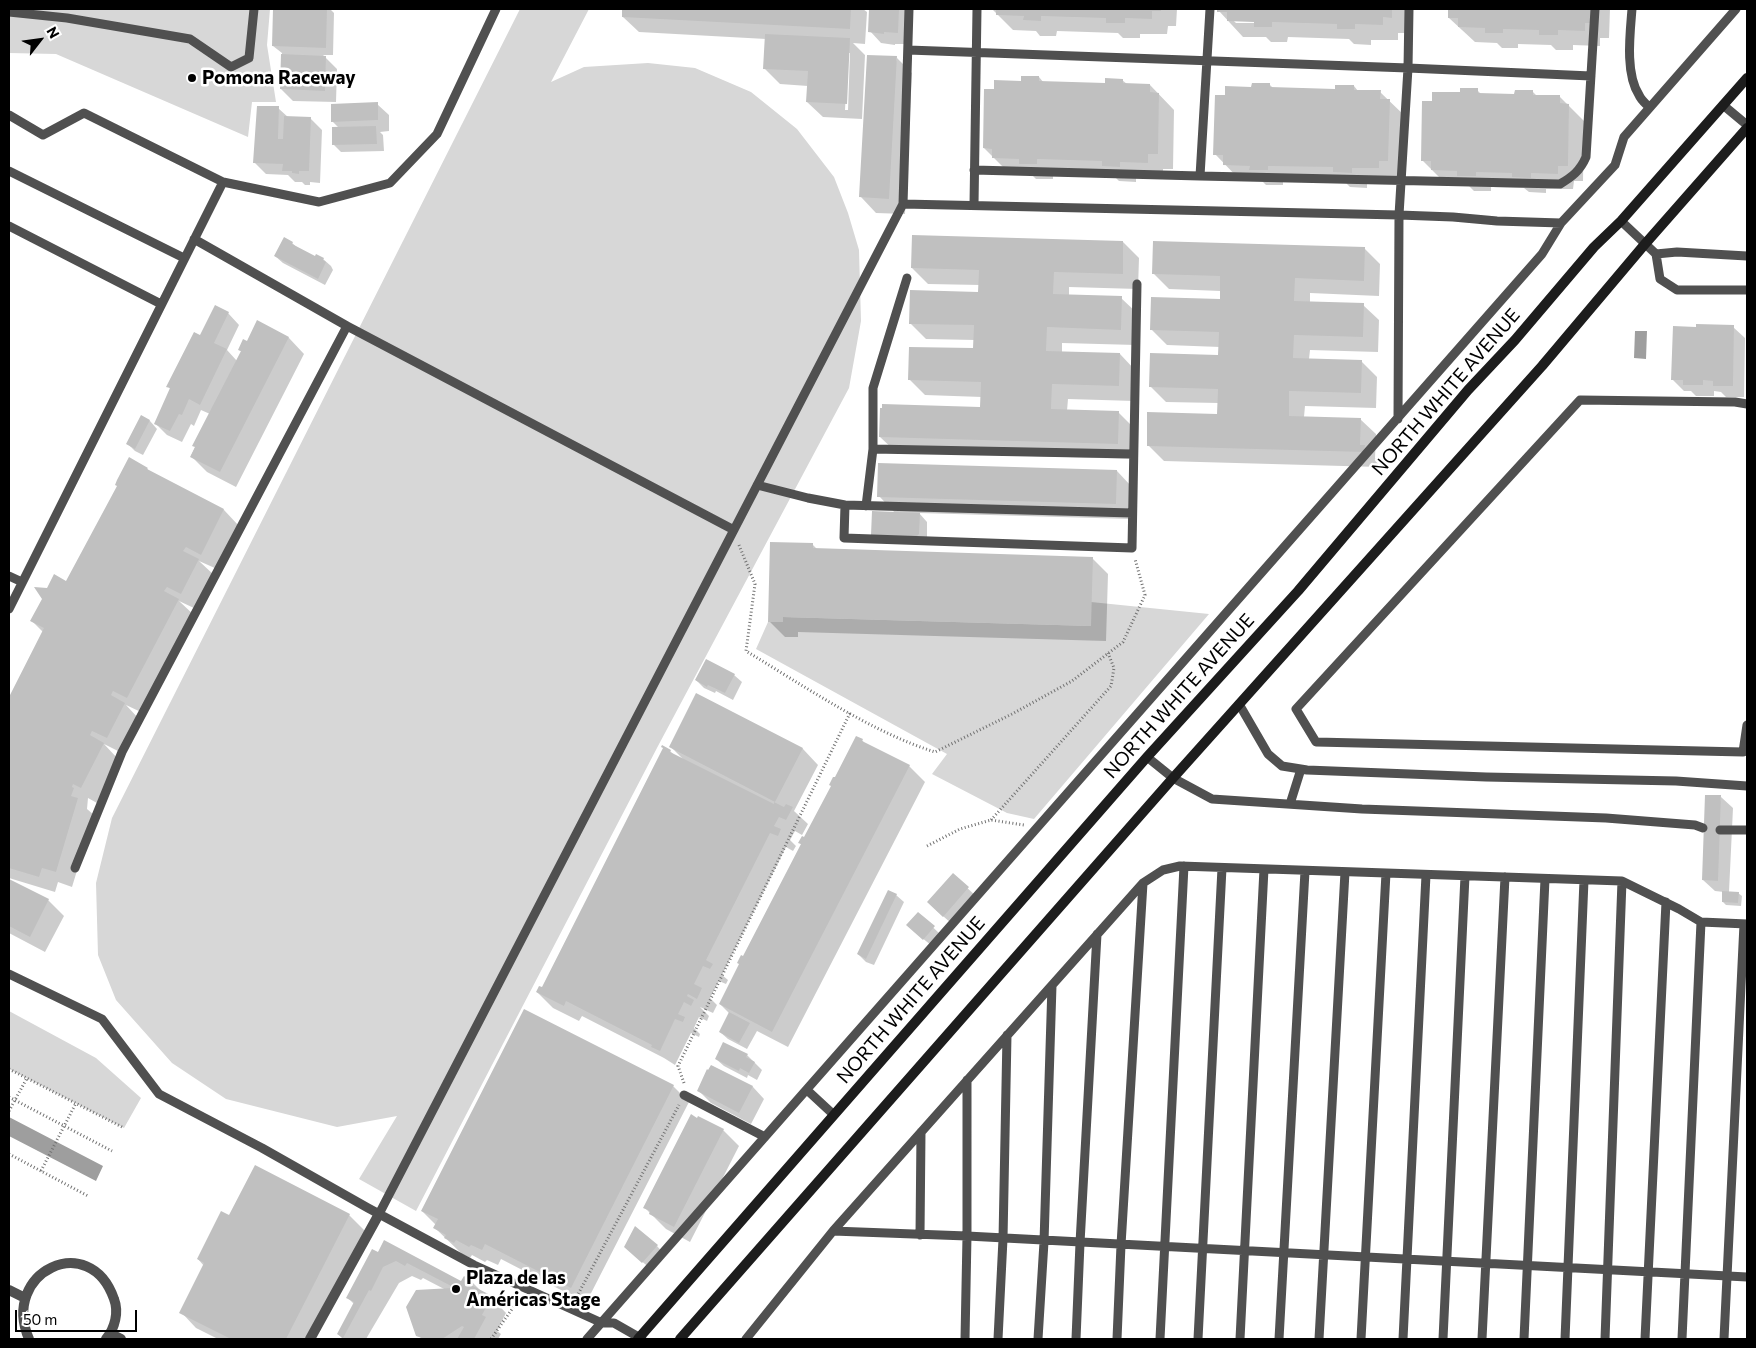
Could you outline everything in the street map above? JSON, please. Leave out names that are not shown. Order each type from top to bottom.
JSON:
[{"type":"main road","name":"NORTH WHITE AVENUE","points":[[640,1339],[1147,757],[1298,591],[1468,390],[1516,340],[1594,247],[1621,220],[1747,78]]},
{"type":"main road","points":[[680,1339],[1173,778],[1542,366],[1747,126]]},
{"type":"street","points":[[310,1339],[379,1214]]},
{"type":"street","points":[[29,1339],[22,1328],[19,1312],[22,1296],[28,1282],[40,1271],[55,1264],[71,1263],[86,1266],[100,1275],[110,1288],[115,1303],[116,1318],[108,1336],[121,1339]]},
{"type":"street","points":[[9,1290],[22,1296]]},
{"type":"lane","points":[[9,12],[67,18],[190,39],[231,67],[249,58],[254,9]]},
{"type":"lane","points":[[9,116],[43,135],[84,113],[223,182],[319,202],[390,183],[437,134],[496,9]]},
{"type":"lane","points":[[379,1214],[903,204],[909,9]]},
{"type":"lane","points":[[974,205],[977,9]]},
{"type":"lane","points":[[1200,176],[1210,9]]},
{"type":"lane","points":[[1398,419],[1399,214],[1408,68],[1409,9]]},
{"type":"lane","points":[[974,170],[1560,184],[1582,168],[1586,157],[1595,9]]},
{"type":"lane","points":[[1632,9],[1630,67],[1639,96],[1649,107]]},
{"type":"lane","points":[[587,1339],[1542,254],[1561,223],[1615,165],[1624,137],[1736,9]]},
{"type":"lane","points":[[908,50],[1591,76]]},
{"type":"lane","points":[[1723,105],[1747,126]]},
{"type":"lane","points":[[9,171],[184,258]]},
{"type":"lane","points":[[9,609],[223,182]]},
{"type":"lane","points":[[903,204],[1399,214],[1453,216],[1497,222],[1561,223]]},
{"type":"lane","points":[[1621,220],[1656,254],[1660,279],[1677,290],[1747,290]]},
{"type":"lane","points":[[9,226],[161,304]]},
{"type":"lane","points":[[194,239],[347,326],[734,530]]},
{"type":"lane","points":[[1656,254],[1677,252],[1747,256]]},
{"type":"lane","points":[[866,506],[874,448],[873,388],[907,278]]},
{"type":"lane","points":[[845,505],[844,538],[1132,548],[1137,284]]},
{"type":"lane","points":[[75,868],[122,752],[347,326]]},
{"type":"lane","points":[[1747,404],[1734,402],[1580,400],[1296,709],[1316,742],[1745,752],[1747,725]]},
{"type":"lane","points":[[874,448],[1133,454]]},
{"type":"lane","points":[[757,485],[845,505],[1132,513]]},
{"type":"lane","points":[[9,576],[22,582]]},
{"type":"lane","points":[[1239,704],[1268,754],[1282,766],[1301,769],[1468,776],[1676,781],[1747,786]]},
{"type":"lane","points":[[1147,757],[1173,778],[1212,798],[1362,809],[1606,818],[1695,825],[1704,828]]},
{"type":"lane","points":[[1290,804],[1301,769]]},
{"type":"lane","points":[[1720,830],[1747,830]]},
{"type":"lane","points":[[1160,1339],[1184,866]]},
{"type":"lane","points":[[746,1339],[833,1231],[1143,883],[1163,870],[1184,866],[1622,881],[1666,902],[1701,922],[1746,924],[1724,1339]]},
{"type":"lane","points":[[1198,1339],[1222,868]]},
{"type":"lane","points":[[1240,1339],[1264,869]]},
{"type":"lane","points":[[1279,1339],[1305,871]]},
{"type":"lane","points":[[1319,1339],[1345,872]]},
{"type":"lane","points":[[1360,1339],[1386,873]]},
{"type":"lane","points":[[1403,1339],[1426,875]]},
{"type":"lane","points":[[1443,1339],[1465,876]]},
{"type":"lane","points":[[1482,1339],[1505,877]]},
{"type":"lane","points":[[1524,1339],[1545,879]]},
{"type":"lane","points":[[1565,1339],[1584,880]]},
{"type":"lane","points":[[1605,1339],[1622,881]]},
{"type":"lane","points":[[1117,1339],[1143,883]]},
{"type":"lane","points":[[1645,1339],[1666,902]]},
{"type":"lane","points":[[1682,1339],[1701,922]]},
{"type":"lane","points":[[1076,1339],[1097,934]]},
{"type":"lane","points":[[9,974],[102,1019],[159,1094],[262,1148],[474,1265],[602,1323],[614,1323],[640,1339]]},
{"type":"lane","points":[[1038,1339],[1044,1242],[1052,985]]},
{"type":"lane","points":[[998,1339],[1003,1239],[1007,1035]]},
{"type":"lane","points":[[965,1339],[967,1080]]},
{"type":"lane","points":[[807,1090],[834,1115]]},
{"type":"lane","points":[[684,1095],[765,1137]]},
{"type":"lane","points":[[920,1234],[921,1132]]},
{"type":"lane","points":[[833,1231],[967,1236],[1044,1242],[1747,1277]]},
{"type":"path","points":[[734,530],[755,584],[746,650],[850,713],[915,746],[935,752],[1012,714],[1072,681],[1123,642],[1145,595],[1132,548]]},
{"type":"path","points":[[991,820],[1111,686],[1114,668],[1108,653]]},
{"type":"path","points":[[570,1309],[687,1090],[678,1066],[850,713]]},
{"type":"path","points":[[927,846],[960,829],[991,820],[1039,827]]},
{"type":"path","points":[[9,1069],[124,1128]]},
{"type":"path","points":[[9,1111],[27,1078]]},
{"type":"path","points":[[9,1098],[112,1151]]},
{"type":"path","points":[[41,1171],[76,1103]]},
{"type":"path","points":[[9,1154],[88,1196]]},
{"type":"path","points":[[491,1339],[526,1289]]},
{"type":"shaded area","name":"Pomona Raceway","points":[[9,9],[270,9],[267,45],[276,102],[252,102],[248,137],[56,54],[9,53]]},
{"type":"shaded area","points":[[520,9],[589,9],[551,82],[584,67],[648,63],[695,68],[751,92],[797,129],[834,177],[848,213],[859,250],[861,321],[849,388],[658,746],[416,1211],[359,1179],[397,1116],[337,1127],[226,1099],[172,1063],[116,1000],[98,955],[96,883],[112,818]]},
{"type":"shaded area","points":[[1635,331],[1647,331],[1646,359],[1634,358]]},
{"type":"shaded area","points":[[1091,602],[1209,614],[1034,819],[1007,813],[932,774],[947,754],[756,649],[768,622],[783,622],[783,617],[1091,626]]},
{"type":"shaded area","points":[[9,1011],[96,1058],[141,1098],[124,1128],[9,1069]]},
{"type":"shaded area","points":[[9,1117],[103,1166],[96,1181],[9,1136]]},
{"type":"building","points":[[273,9],[327,9],[326,48],[272,46]]},
{"type":"building","points":[[622,9],[851,9],[850,29],[622,17]]},
{"type":"building","points":[[869,9],[899,9],[898,33],[868,32]]},
{"type":"building","points":[[996,9],[1161,9],[1161,11],[1152,11],[1152,19],[1125,18],[1125,23],[1106,23],[1106,18],[1041,16],[1041,21],[1023,20],[1024,16],[996,15]]},
{"type":"building","points":[[1217,9],[1392,9],[1392,18],[1383,17],[1383,25],[1355,24],[1355,29],[1337,29],[1337,24],[1272,22],[1272,27],[1254,27],[1254,22],[1227,21],[1227,12],[1217,12]]},
{"type":"building","points":[[1448,9],[1594,9],[1594,23],[1585,23],[1585,31],[1558,30],[1558,35],[1539,35],[1539,30],[1503,29],[1503,33],[1485,33],[1485,28],[1458,27],[1458,18],[1448,18]]},
{"type":"building","points":[[765,34],[850,38],[847,104],[806,102],[808,71],[763,69]]},
{"type":"building","points":[[281,54],[326,56],[325,91],[280,89]]},
{"type":"building","points":[[867,55],[897,56],[889,199],[859,197]]},
{"type":"building","points":[[1021,76],[1039,76],[1039,81],[1105,83],[1105,78],[1123,79],[1123,83],[1150,84],[1150,92],[1159,93],[1158,154],[1148,154],[1148,163],[1120,162],[1120,167],[1102,166],[1102,161],[1037,159],[1037,164],[1019,164],[1019,159],[992,158],[992,149],[983,148],[984,89],[994,89],[994,80],[1021,81]]},
{"type":"building","points":[[1252,83],[1270,83],[1270,87],[1335,89],[1335,85],[1354,85],[1354,90],[1381,90],[1380,99],[1390,99],[1388,161],[1379,161],[1379,168],[1352,168],[1352,173],[1333,172],[1333,167],[1268,166],[1268,170],[1249,170],[1250,166],[1223,165],[1223,155],[1213,155],[1215,95],[1225,95],[1225,86],[1251,87]]},
{"type":"building","points":[[1460,88],[1478,88],[1478,93],[1514,94],[1515,90],[1533,90],[1533,95],[1560,95],[1560,103],[1569,104],[1568,166],[1558,166],[1558,174],[1531,173],[1531,178],[1512,177],[1512,173],[1476,172],[1476,176],[1457,176],[1457,171],[1431,170],[1431,161],[1421,161],[1422,101],[1432,101],[1432,92],[1460,92]]},
{"type":"building","points":[[378,102],[378,120],[331,122],[331,104]]},
{"type":"building","points":[[257,106],[279,106],[278,139],[283,139],[284,116],[311,117],[309,171],[299,171],[299,174],[292,173],[292,171],[282,171],[283,164],[253,163]]},
{"type":"building","points":[[376,126],[377,144],[332,145],[332,127]]},
{"type":"building","points":[[912,235],[1123,241],[1123,274],[1054,272],[1053,294],[1122,296],[1121,330],[1047,327],[1046,351],[1120,353],[1119,386],[1052,384],[1051,409],[1119,411],[1118,444],[879,437],[880,408],[882,408],[882,404],[980,407],[981,382],[908,380],[909,347],[973,348],[974,325],[909,324],[910,290],[978,292],[979,270],[911,268]]},
{"type":"building","points":[[284,237],[293,242],[292,244],[315,256],[316,254],[324,258],[323,260],[326,262],[318,279],[274,256]]},
{"type":"building","points":[[1153,241],[1365,247],[1364,281],[1295,278],[1294,301],[1364,303],[1363,337],[1294,335],[1293,358],[1362,360],[1361,393],[1289,391],[1289,416],[1361,418],[1360,445],[1365,445],[1364,452],[1147,446],[1147,412],[1217,414],[1218,389],[1149,387],[1150,353],[1218,355],[1219,332],[1150,330],[1151,297],[1220,299],[1220,276],[1152,274]]},
{"type":"building","points":[[215,305],[229,312],[214,343],[227,349],[200,405],[189,399],[182,415],[179,414],[170,431],[154,424],[170,388],[166,387],[194,332],[200,335]]},
{"type":"building","points":[[257,320],[289,337],[220,472],[190,457],[195,447],[192,446],[241,351],[238,350],[243,339],[247,341]]},
{"type":"building","points":[[1696,324],[1734,325],[1733,386],[1713,386],[1713,381],[1703,380],[1703,385],[1683,385],[1683,380],[1671,380],[1673,326],[1696,327]]},
{"type":"building","points":[[141,415],[150,420],[135,449],[126,444]]},
{"type":"building","points":[[129,457],[147,469],[224,509],[201,555],[186,547],[183,551],[199,559],[181,594],[167,587],[164,591],[179,599],[127,698],[113,691],[111,695],[125,703],[107,738],[92,731],[90,735],[104,743],[81,788],[73,784],[72,787],[74,788],[71,796],[78,798],[56,872],[42,868],[39,877],[9,868],[9,697],[44,628],[30,621],[42,599],[34,587],[47,588],[54,574],[66,581],[117,486],[115,485],[117,480]]},
{"type":"building","points":[[878,463],[1117,470],[1116,504],[877,497]]},
{"type":"building","points":[[872,511],[920,513],[919,534],[917,536],[871,535]]},
{"type":"building","points":[[770,542],[813,543],[813,548],[1093,557],[1091,626],[783,617],[783,622],[768,622]]},
{"type":"building","points":[[706,659],[735,674],[725,693],[708,685],[707,687],[695,680]]},
{"type":"building","points":[[696,693],[803,748],[775,802],[669,747]]},
{"type":"building","points":[[856,736],[863,739],[862,741],[910,765],[772,1032],[719,1004],[739,964],[737,963],[741,955],[743,956],[801,844],[798,843],[802,836],[804,837],[831,786],[829,785],[833,777],[835,777]]},
{"type":"building","points":[[662,745],[671,750],[670,752],[774,804],[774,802],[784,807],[786,804],[793,807],[786,820],[779,817],[774,826],[781,829],[778,836],[770,833],[706,960],[713,964],[710,969],[703,966],[694,984],[702,988],[697,999],[688,994],[687,996],[694,1000],[691,1006],[684,1002],[678,1014],[685,1017],[683,1022],[675,1019],[660,1051],[651,1047],[652,1045],[566,1001],[564,1006],[536,992],[539,986],[542,987],[663,748],[661,747]]},
{"type":"building","points":[[1705,795],[1721,795],[1718,881],[1702,880]]},
{"type":"building","points":[[953,873],[969,887],[943,917],[927,902]]},
{"type":"building","points":[[9,879],[49,899],[30,937],[9,926]]},
{"type":"building","points":[[888,890],[897,894],[866,959],[857,954]]},
{"type":"building","points":[[1722,891],[1739,892],[1738,903],[1722,902]]},
{"type":"building","points":[[918,912],[935,926],[923,940],[906,925]]},
{"type":"building","points":[[524,1009],[674,1085],[571,1288],[485,1244],[482,1250],[471,1245],[469,1247],[456,1240],[454,1243],[444,1238],[446,1235],[433,1228],[438,1219],[421,1211]]},
{"type":"building","points":[[729,1012],[750,1023],[739,1043],[719,1032]]},
{"type":"building","points":[[723,1042],[748,1054],[746,1057],[755,1062],[749,1073],[740,1068],[739,1071],[715,1059]]},
{"type":"building","points":[[711,1065],[753,1086],[739,1113],[697,1091],[707,1069]]},
{"type":"building","points":[[691,1114],[724,1129],[674,1227],[649,1214],[650,1211],[643,1208]]},
{"type":"building","points":[[255,1165],[350,1214],[286,1339],[231,1339],[179,1313],[204,1263],[197,1259],[221,1211],[229,1215]]},
{"type":"building","points":[[635,1226],[658,1245],[642,1263],[624,1247]]},
{"type":"building","name":"Plaza de las Américas Stage","points":[[384,1240],[461,1281],[464,1276],[473,1282],[471,1285],[492,1296],[482,1315],[486,1317],[474,1339],[457,1339],[464,1327],[462,1326],[442,1339],[425,1339],[416,1336],[406,1307],[416,1290],[453,1287],[407,1263],[405,1266],[396,1261],[383,1267],[343,1338],[337,1334],[354,1302],[346,1298],[372,1249],[378,1252]]},
{"type":"place","name":"Pomona Raceway","points":[[192,78]]},
{"type":"place","name":"Plaza de las Américas Stage","points":[[456,1289]]}]
